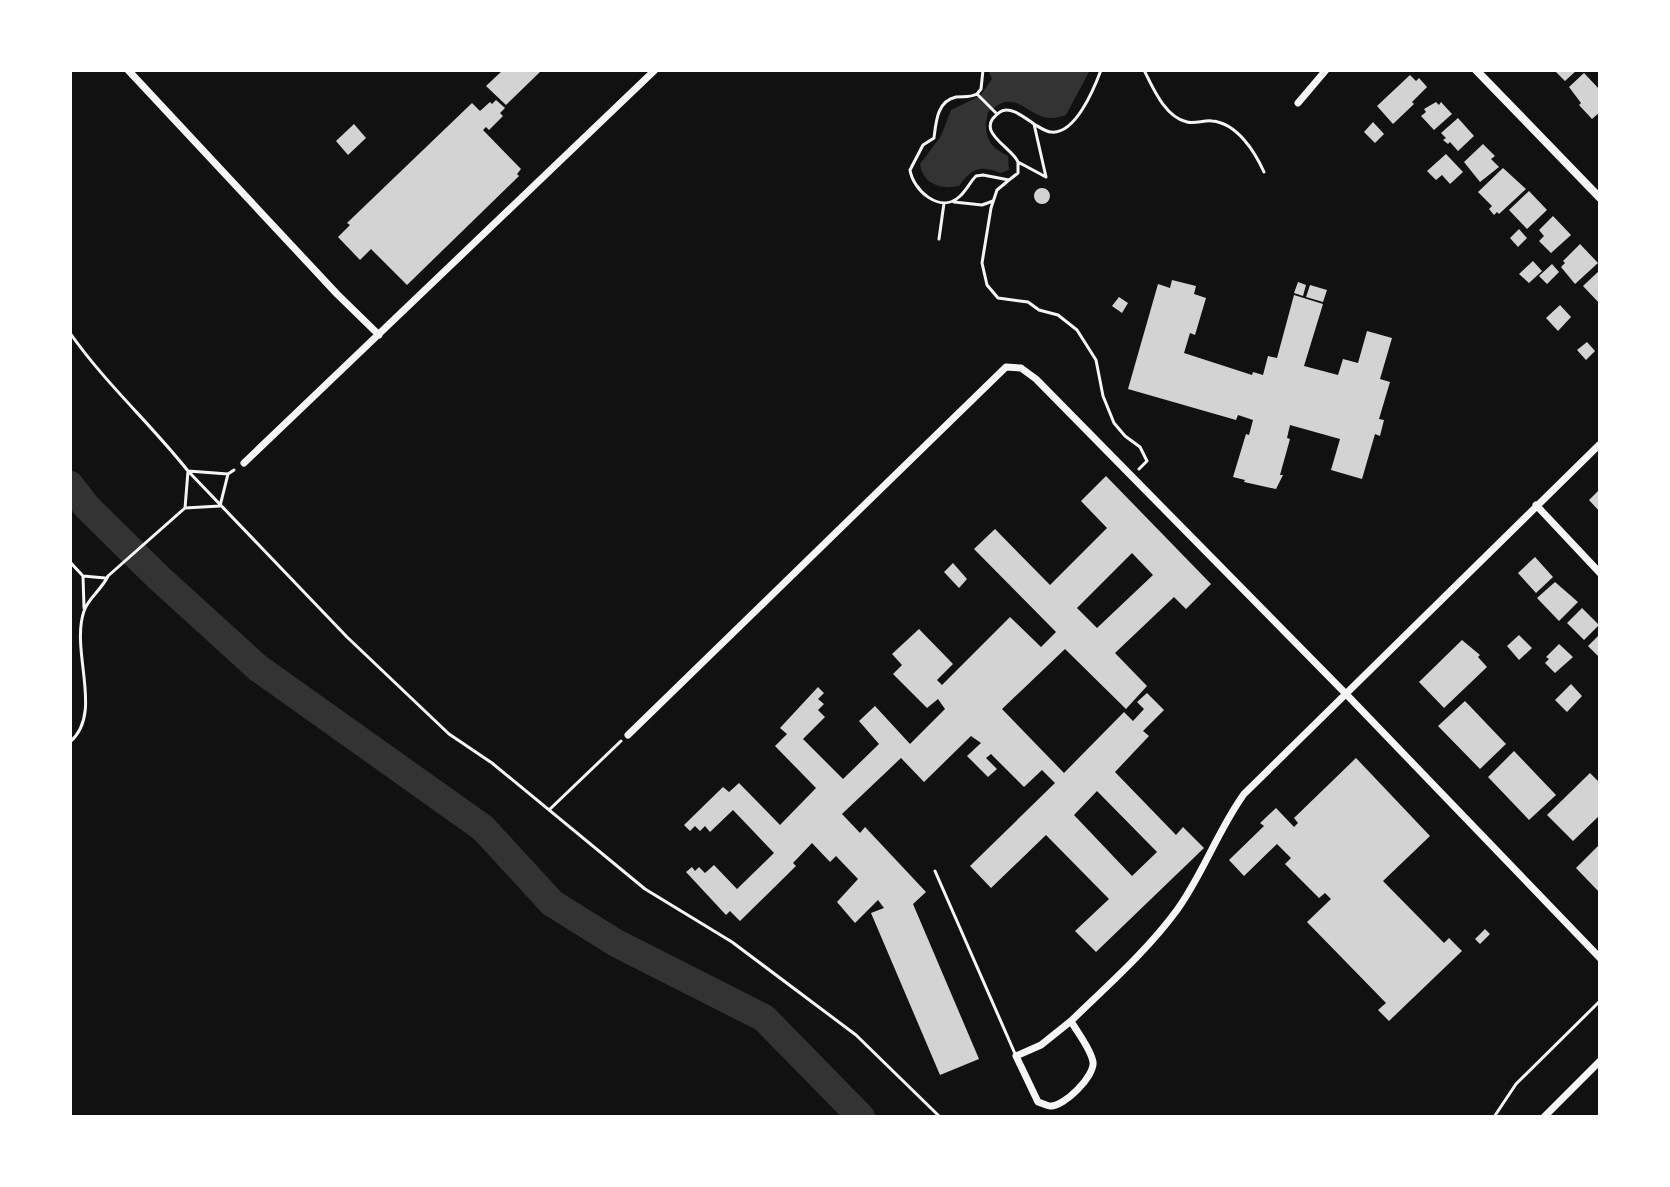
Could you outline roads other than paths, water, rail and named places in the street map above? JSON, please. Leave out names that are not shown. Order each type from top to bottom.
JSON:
[{"type":"street","points":[[128,70],[379,335]]},
{"type":"street","points":[[244,463],[655,70]]},
{"type":"street","points":[[1298,103],[1326,70]]},
{"type":"street","points":[[1476,70],[1600,198]]},
{"type":"street","points":[[628,735],[1006,367],[1021,368],[1036,379],[1347,695],[1600,958]]},
{"type":"street","points":[[1071,1021],[1093,1061],[1092,1071],[1084,1084],[1059,1104],[1049,1107],[1038,1102],[1016,1056],[1041,1045],[1071,1021],[1128,965],[1177,910],[1227,817],[1244,794],[1600,444]]},
{"type":"street","points":[[1536,505],[1600,573]]},
{"type":"street","points":[[1544,1117],[1600,1061]]},
{"type":"lane","points":[[935,871],[1016,1056]]},
{"type":"waterway","points":[[70,485],[87,507],[158,577],[258,668],[483,828],[552,903],[616,943],[764,1018],[861,1117]]}]
